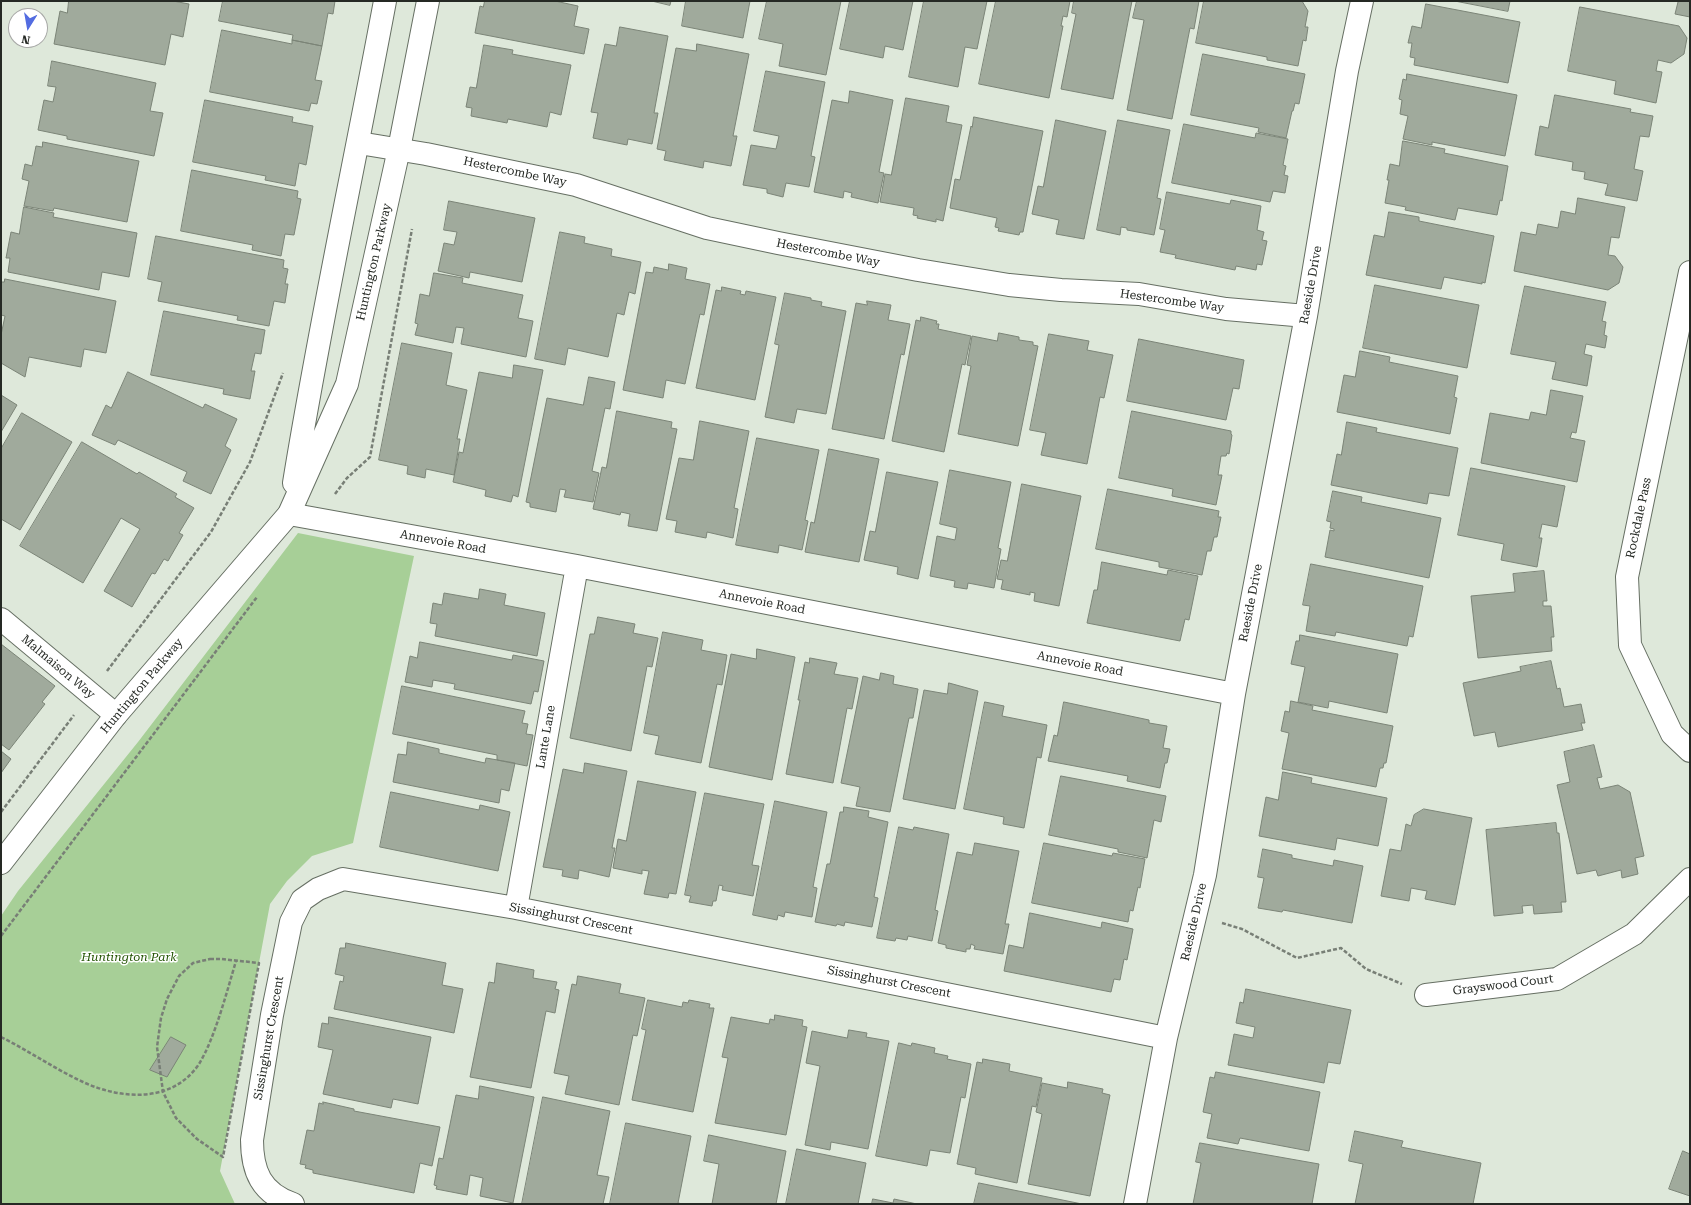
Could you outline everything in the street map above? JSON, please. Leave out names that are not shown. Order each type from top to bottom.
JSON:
[{"type":"street","points":[[289,514],[311,380],[359,143],[385,1]]},
{"type":"street","name":"Huntington Parkway","points":[[1,863],[116,715],[289,514],[347,384],[399,149],[428,1]]},
{"type":"street","name":"Raeside Drive","points":[[1135,1204],[1166,1038],[1181,982],[1205,875],[1234,694],[1306,316],[1347,70],[1362,1]]},
{"type":"street","name":"Hestercombe Way","points":[[359,143],[399,149],[576,185],[706,228],[778,244],[918,270],[1009,285],[1061,290],[1139,294],[1226,309],[1306,316]]},
{"type":"street","name":"Rockdale Pass","points":[[1690,272],[1627,577],[1630,645],[1672,734],[1690,750]]},
{"type":"street","name":"Annevoie Road","points":[[289,514],[576,566],[1234,694]]},
{"type":"street","name":"Lante Lane","points":[[516,908],[576,566]]},
{"type":"street","name":"Malmaison Way","points":[[1,619],[116,715]]},
{"type":"street","name":"Sissinghurst Crescent","points":[[293,1204],[279,1199],[257,1175],[252,1158],[252,1140],[284,954],[291,922],[302,900],[318,889],[343,879],[516,908],[1166,1038]]},
{"type":"street","name":"Grayswood Court","points":[[1426,995],[1557,979],[1634,934],[1690,879]]},
{"type":"path","points":[[1,812],[211,532],[250,462],[284,365]]},
{"type":"path","points":[[1196,914],[1242,929],[1297,958],[1341,948],[1366,969],[1426,995]]},
{"type":"path","points":[[210,959],[236,961],[259,963],[223,1157],[197,1139],[176,1118],[163,1092],[157,1047],[160,1018],[179,976],[193,963],[210,959]]},
{"type":"path","points":[[1,1037],[84,1083],[112,1092],[137,1095],[163,1092],[182,1082],[198,1064],[210,1039],[236,961]]},
{"type":"green space","name":"Huntington Park","points":[[298,533],[414,556],[353,843],[312,856],[287,881],[270,904],[220,1171],[235,1204],[1,1204],[1,916],[18,891],[138,742]]},
{"type":"building","points":[[69,1],[173,1],[189,4],[183,37],[171,34],[165,65],[54,44],[60,11],[67,13]]},
{"type":"building","points":[[223,1],[335,1],[333,14],[328,13],[322,46],[292,40],[293,35],[219,21]]},
{"type":"building","points":[[485,1],[555,1],[578,6],[574,26],[589,29],[584,54],[475,33],[480,6],[483,7]]},
{"type":"building","points":[[652,1],[671,1],[670,5]]},
{"type":"building","points":[[686,1],[750,1],[743,38],[682,26]]},
{"type":"building","points":[[767,1],[841,1],[826,75],[779,66],[783,44],[759,39]]},
{"type":"building","points":[[850,1],[913,1],[903,50],[885,46],[883,58],[840,49]]},
{"type":"building","points":[[924,1],[987,1],[977,49],[965,47],[958,87],[909,77]]},
{"type":"building","points":[[996,1],[1070,1],[1067,17],[1063,16],[1061,26],[1063,26],[1049,98],[979,84]]},
{"type":"building","points":[[1074,1],[1132,1],[1113,99],[1061,89],[1076,14],[1072,13]]},
{"type":"building","points":[[1137,1],[1199,1],[1194,29],[1190,28],[1172,119],[1127,110],[1144,20],[1133,18]]},
{"type":"building","points":[[1204,1],[1302,1],[1308,11],[1305,27],[1308,27],[1306,41],[1303,40],[1298,66],[1267,60],[1267,57],[1196,43]]},
{"type":"building","points":[[1455,1],[1510,1],[1508,11]]},
{"type":"building","points":[[1671,1],[1690,1],[1690,17],[1675,14],[1678,2]]},
{"type":"building","points":[[1426,4],[1520,22],[1508,83],[1414,65],[1415,58],[1410,57],[1412,43],[1408,43],[1412,26],[1421,28]]},
{"type":"building","points":[[1580,7],[1679,26],[1687,38],[1684,54],[1671,63],[1658,60],[1656,71],[1662,72],[1656,103],[1614,94],[1616,81],[1568,71]]},
{"type":"building","points":[[620,27],[668,36],[654,113],[658,113],[652,144],[628,139],[627,145],[593,138],[598,113],[591,112],[605,44],[616,46]]},
{"type":"building","points":[[222,30],[292,44],[292,40],[322,46],[315,80],[322,81],[317,104],[311,103],[309,111],[210,92]]},
{"type":"building","points":[[697,44],[749,54],[733,136],[737,136],[731,166],[704,161],[703,168],[664,160],[666,151],[657,149],[676,48],[696,51]]},
{"type":"building","points":[[484,45],[513,50],[512,54],[571,65],[561,115],[550,112],[547,127],[508,119],[507,123],[471,116],[472,108],[466,107],[470,87],[476,88]]},
{"type":"building","points":[[1203,54],[1305,74],[1299,104],[1295,103],[1286,138],[1258,132],[1259,128],[1191,115]]},
{"type":"building","points":[[52,61],[156,83],[150,111],[163,113],[154,156],[67,139],[67,136],[38,130],[44,100],[53,102],[56,87],[48,86]]},
{"type":"building","points":[[766,71],[825,82],[811,156],[815,157],[809,187],[786,183],[783,197],[767,193],[767,189],[743,185],[751,145],[776,149],[779,136],[754,131]]},
{"type":"building","points":[[1407,74],[1517,95],[1505,156],[1432,142],[1432,145],[1403,139],[1408,116],[1400,114],[1402,100],[1399,99],[1403,79],[1406,80]]},
{"type":"building","points":[[850,91],[893,100],[879,172],[884,173],[878,203],[851,197],[852,193],[844,191],[843,198],[814,192],[832,100],[848,103]]},
{"type":"building","points":[[1555,95],[1631,109],[1630,112],[1653,116],[1649,137],[1640,136],[1634,169],[1643,171],[1637,201],[1605,195],[1608,184],[1584,179],[1585,172],[1572,170],[1573,162],[1535,155],[1540,126],[1548,128]]},
{"type":"building","points":[[906,98],[949,106],[946,122],[962,125],[943,221],[936,219],[936,222],[917,218],[918,216],[913,215],[914,208],[880,202],[885,174],[891,175]]},
{"type":"building","points":[[205,100],[293,117],[292,122],[313,126],[306,165],[299,163],[295,186],[265,180],[266,176],[193,162]]},
{"type":"building","points":[[974,117],[1043,131],[1023,232],[1020,232],[1019,235],[998,231],[999,228],[995,227],[997,218],[950,208],[955,179],[960,180]]},
{"type":"building","points":[[1056,120],[1106,131],[1084,239],[1056,234],[1059,220],[1032,214],[1038,186],[1043,187]]},
{"type":"building","points":[[1118,120],[1170,130],[1157,198],[1161,199],[1154,235],[1127,230],[1127,228],[1121,227],[1120,235],[1097,230]]},
{"type":"building","points":[[1184,124],[1255,138],[1256,133],[1288,139],[1283,165],[1286,166],[1284,175],[1288,176],[1285,193],[1273,191],[1270,202],[1172,183]]},
{"type":"building","points":[[1403,141],[1445,149],[1444,153],[1508,166],[1502,201],[1500,200],[1497,215],[1458,208],[1455,220],[1405,210],[1406,207],[1385,203],[1390,164],[1399,166]]},
{"type":"building","points":[[43,142],[139,161],[127,222],[54,208],[53,211],[24,206],[29,181],[22,179],[25,164],[32,166],[36,146],[42,147]]},
{"type":"building","points":[[192,170],[298,191],[297,198],[301,199],[294,235],[285,234],[281,256],[252,250],[253,245],[181,231]]},
{"type":"building","points":[[1167,192],[1230,204],[1231,200],[1261,206],[1257,230],[1264,232],[1262,240],[1267,241],[1262,265],[1257,264],[1256,270],[1236,266],[1235,270],[1175,258],[1176,255],[1160,252],[1165,230],[1160,229]]},
{"type":"building","points":[[1578,198],[1625,207],[1619,238],[1611,237],[1608,255],[1615,256],[1623,267],[1619,283],[1608,290],[1514,271],[1521,232],[1536,235],[1538,224],[1558,228],[1561,211],[1575,214]]},
{"type":"building","points":[[449,201],[535,218],[522,282],[470,272],[469,278],[438,271],[444,243],[454,245],[457,232],[444,230]]},
{"type":"building","points":[[24,207],[54,213],[53,217],[137,233],[129,277],[102,272],[99,290],[8,272],[10,258],[6,258],[11,232],[19,234]]},
{"type":"building","points":[[1389,212],[1419,217],[1419,221],[1494,236],[1485,283],[1482,282],[1482,284],[1444,277],[1441,289],[1366,275],[1374,235],[1384,237]]},
{"type":"building","points":[[560,232],[585,237],[584,243],[612,249],[611,256],[641,262],[635,294],[629,292],[624,315],[617,313],[608,357],[568,348],[565,365],[535,359]]},
{"type":"building","points":[[156,236],[284,260],[283,268],[288,269],[285,284],[288,284],[285,303],[274,301],[269,326],[237,320],[238,316],[158,301],[162,282],[148,279]]},
{"type":"building","points":[[669,264],[687,268],[685,279],[710,284],[704,315],[700,314],[685,384],[666,380],[663,398],[623,390],[646,272],[653,273],[654,267],[668,270]]},
{"type":"building","points":[[434,273],[463,278],[462,283],[523,295],[518,318],[533,321],[526,357],[461,344],[464,328],[456,327],[453,343],[415,335],[418,324],[415,323],[420,294],[429,296]]},
{"type":"building","points":[[5,279],[116,301],[106,353],[84,349],[81,367],[29,357],[25,377],[1,363],[1,335],[5,316],[1,315],[1,282],[4,282]]},
{"type":"building","points":[[1375,285],[1479,305],[1467,368],[1363,348]]},
{"type":"building","points":[[1525,286],[1606,302],[1602,321],[1606,322],[1604,335],[1607,336],[1605,348],[1586,344],[1584,354],[1592,356],[1587,386],[1552,379],[1556,362],[1511,354]]},
{"type":"building","points":[[722,287],[741,291],[740,294],[745,295],[746,291],[776,297],[755,400],[696,388],[716,290],[721,291]]},
{"type":"building","points":[[785,293],[811,298],[811,300],[822,302],[821,306],[846,311],[826,414],[797,409],[794,423],[765,417],[779,345],[775,344]]},
{"type":"building","points":[[867,301],[891,305],[888,320],[910,324],[904,355],[901,354],[884,439],[832,429],[856,303],[867,305]]},
{"type":"building","points":[[164,311],[265,330],[261,354],[255,353],[251,371],[255,371],[250,399],[223,394],[224,389],[151,375]]},
{"type":"building","points":[[921,317],[937,321],[936,324],[939,324],[938,329],[971,336],[965,365],[962,364],[944,452],[892,441],[916,320],[920,321]]},
{"type":"building","points":[[999,333],[1019,337],[1019,340],[1033,342],[1033,345],[1038,346],[1018,446],[958,434],[971,366],[967,365],[972,336],[997,341]]},
{"type":"building","points":[[1049,334],[1089,341],[1087,350],[1113,355],[1104,398],[1100,397],[1087,464],[1041,455],[1046,433],[1030,430]]},
{"type":"building","points":[[1139,339],[1244,360],[1239,389],[1233,388],[1226,420],[1127,401]]},
{"type":"building","points":[[402,343],[452,353],[446,385],[467,390],[457,439],[460,439],[454,475],[426,469],[425,478],[407,474],[408,466],[379,460]]},
{"type":"building","points":[[1360,351],[1390,357],[1389,362],[1458,376],[1454,397],[1457,398],[1450,434],[1337,412],[1344,375],[1355,377]]},
{"type":"building","points":[[514,365],[543,370],[518,497],[513,495],[511,502],[485,496],[486,490],[453,482],[459,452],[463,453],[479,372],[512,378]]},
{"type":"building","points":[[128,372],[203,408],[205,404],[237,419],[225,446],[231,450],[211,494],[183,481],[187,472],[118,440],[115,445],[92,435],[106,405],[111,408]]},
{"type":"building","points":[[589,377],[615,382],[610,409],[605,408],[592,471],[599,473],[593,502],[564,497],[566,490],[560,489],[556,512],[530,507],[530,503],[526,502],[547,398],[583,405]]},
{"type":"building","points":[[1551,390],[1583,396],[1576,433],[1572,432],[1570,438],[1585,441],[1577,482],[1481,463],[1490,413],[1529,420],[1531,412],[1546,415]]},
{"type":"building","points":[[1,395],[17,405],[1,432]]},
{"type":"building","points":[[617,411],[672,422],[671,428],[677,429],[657,531],[628,526],[630,514],[621,512],[620,515],[593,509],[602,467],[606,468]]},
{"type":"building","points":[[1132,411],[1231,431],[1232,435],[1229,454],[1227,453],[1226,456],[1221,456],[1218,475],[1222,475],[1216,505],[1172,496],[1173,489],[1119,478]]},
{"type":"building","points":[[22,413],[72,442],[20,530],[1,519],[1,449]]},
{"type":"building","points":[[700,421],[749,431],[734,508],[738,509],[733,538],[707,532],[706,538],[675,532],[677,521],[666,519],[679,458],[693,460]]},
{"type":"building","points":[[1347,422],[1377,428],[1376,432],[1458,448],[1449,496],[1429,493],[1427,504],[1331,485],[1337,454],[1341,455]]},
{"type":"building","points":[[757,438],[819,450],[805,520],[808,521],[802,550],[779,545],[778,553],[736,545]]},
{"type":"building","points":[[82,442],[137,474],[139,472],[177,494],[175,497],[194,508],[179,533],[183,535],[168,561],[164,559],[155,574],[152,573],[132,607],[104,591],[140,529],[121,518],[83,583],[20,546]]},
{"type":"building","points":[[829,449],[879,459],[859,562],[805,552],[811,522],[814,523]]},
{"type":"building","points":[[1471,468],[1565,486],[1557,527],[1542,524],[1539,538],[1542,538],[1537,567],[1501,560],[1504,544],[1458,535]]},
{"type":"building","points":[[950,470],[1011,482],[998,548],[1001,549],[994,588],[968,583],[967,589],[954,587],[955,581],[930,576],[937,536],[955,540],[957,528],[940,524]]},
{"type":"building","points":[[887,472],[938,482],[918,579],[897,574],[898,567],[864,560],[870,531],[875,532]]},
{"type":"building","points":[[1022,484],[1081,496],[1059,606],[1034,601],[1035,593],[1030,592],[1030,595],[1001,589],[1003,580],[997,579],[1001,560],[1007,561]]},
{"type":"building","points":[[1108,489],[1219,511],[1218,517],[1221,517],[1217,537],[1214,537],[1211,551],[1207,551],[1202,575],[1159,567],[1159,562],[1096,549]]},
{"type":"building","points":[[1333,491],[1362,497],[1361,502],[1441,518],[1429,578],[1325,557],[1330,530],[1334,531],[1334,529],[1330,528],[1331,522],[1327,521]]},
{"type":"building","points":[[1102,562],[1167,575],[1168,570],[1198,576],[1189,620],[1185,619],[1180,641],[1087,623],[1094,590],[1097,590]]},
{"type":"building","points":[[1311,564],[1423,586],[1413,637],[1409,636],[1407,646],[1336,632],[1335,636],[1306,631],[1310,606],[1303,605]]},
{"type":"building","points":[[1544,571],[1547,601],[1543,601],[1543,606],[1551,606],[1554,637],[1551,637],[1552,651],[1478,658],[1471,596],[1515,592],[1513,574]]},
{"type":"building","points":[[480,589],[506,594],[504,605],[545,613],[537,656],[435,636],[437,624],[430,623],[433,603],[442,605],[444,593],[478,599]]},
{"type":"building","points":[[598,617],[635,624],[633,633],[658,638],[652,667],[647,666],[631,751],[570,738],[590,634],[594,634]]},
{"type":"building","points":[[663,632],[703,640],[701,650],[727,655],[722,685],[717,684],[701,763],[655,754],[659,736],[644,733]]},
{"type":"building","points":[[1300,635],[1398,654],[1387,713],[1329,701],[1328,708],[1298,702],[1305,667],[1291,664],[1296,641],[1299,641]]},
{"type":"building","points":[[420,642],[512,660],[513,655],[544,661],[538,692],[534,691],[531,704],[454,689],[455,684],[433,680],[432,687],[405,682],[410,656],[417,658]]},
{"type":"building","points":[[1,644],[55,686],[42,702],[45,704],[9,750],[1,744]]},
{"type":"building","points":[[757,649],[795,657],[772,780],[709,767],[731,654],[756,659]]},
{"type":"building","points":[[810,658],[837,663],[834,674],[858,678],[852,709],[847,708],[833,783],[786,774],[800,700],[798,700],[805,662],[809,663]]},
{"type":"building","points":[[1551,661],[1557,689],[1560,688],[1564,707],[1581,704],[1585,723],[1581,723],[1583,730],[1498,747],[1495,732],[1474,736],[1463,683],[1521,671],[1520,667]]},
{"type":"building","points":[[881,673],[894,676],[893,684],[918,689],[913,718],[909,718],[890,812],[856,806],[860,787],[841,783],[863,676],[879,680]]},
{"type":"building","points":[[949,683],[978,691],[955,809],[903,799],[924,690],[947,694]]},
{"type":"building","points":[[402,686],[525,711],[522,723],[528,724],[526,734],[533,735],[527,766],[497,760],[497,755],[393,734]]},
{"type":"building","points":[[1291,701],[1313,706],[1312,710],[1393,726],[1386,763],[1384,763],[1383,768],[1380,768],[1376,787],[1282,769],[1289,733],[1281,731],[1285,711],[1289,712]]},
{"type":"building","points":[[985,702],[1004,706],[1002,716],[1047,725],[1041,758],[1037,757],[1024,828],[1003,824],[1004,817],[964,809]]},
{"type":"building","points":[[1064,702],[1149,720],[1149,723],[1167,726],[1163,748],[1170,749],[1167,763],[1165,763],[1160,788],[1127,781],[1128,776],[1048,761],[1054,735],[1057,736]]},
{"type":"building","points":[[408,742],[439,749],[439,753],[485,763],[486,758],[515,763],[509,791],[501,789],[499,803],[393,782],[398,754],[406,755]]},
{"type":"building","points":[[1594,745],[1602,777],[1597,778],[1600,789],[1618,785],[1630,792],[1644,856],[1635,858],[1638,874],[1622,878],[1621,870],[1598,876],[1596,870],[1577,874],[1557,785],[1570,782],[1564,752]]},
{"type":"building","points":[[1,751],[11,759],[1,773]]},
{"type":"building","points":[[585,763],[627,771],[612,848],[615,848],[609,877],[579,870],[578,879],[562,876],[563,870],[543,867],[563,769],[583,773]]},
{"type":"building","points":[[1283,772],[1312,778],[1311,783],[1387,798],[1378,846],[1337,838],[1335,850],[1259,836],[1266,797],[1278,800]]},
{"type":"building","points":[[1061,776],[1166,796],[1161,822],[1154,820],[1147,858],[1118,852],[1118,849],[1049,835]]},
{"type":"building","points":[[638,781],[696,792],[676,894],[669,893],[668,898],[644,894],[649,871],[642,870],[642,874],[613,868],[618,839],[626,841]]},
{"type":"building","points":[[391,792],[479,810],[480,805],[510,812],[498,871],[380,847]]},
{"type":"building","points":[[705,793],[764,804],[752,865],[759,866],[753,896],[722,890],[723,886],[719,885],[716,901],[713,901],[712,906],[689,902],[691,896],[685,895]]},
{"type":"building","points":[[775,801],[827,812],[813,887],[817,888],[812,917],[785,912],[784,917],[778,915],[777,920],[753,915]]},
{"type":"building","points":[[844,807],[869,811],[868,817],[888,822],[874,897],[878,898],[872,927],[845,922],[844,926],[837,924],[836,926],[815,922],[827,864],[830,864],[840,812],[843,812]]},
{"type":"building","points":[[1424,809],[1472,818],[1455,905],[1425,899],[1427,891],[1411,888],[1409,901],[1381,896],[1390,849],[1401,851],[1406,824],[1411,826],[1414,815]]},
{"type":"building","points":[[1556,823],[1557,833],[1559,833],[1566,902],[1561,902],[1562,912],[1534,914],[1533,905],[1522,906],[1523,913],[1494,916],[1486,830]]},
{"type":"building","points":[[899,827],[913,830],[914,827],[949,834],[935,910],[938,911],[932,941],[908,936],[907,940],[896,938],[895,941],[877,938]]},
{"type":"building","points":[[975,843],[1019,851],[1005,924],[1009,924],[1003,954],[974,949],[975,946],[971,944],[970,949],[966,949],[966,952],[946,948],[946,945],[938,943],[957,852],[972,855]]},
{"type":"building","points":[[1044,843],[1112,856],[1113,853],[1145,859],[1140,888],[1138,887],[1133,911],[1130,910],[1128,922],[1032,903]]},
{"type":"building","points":[[1263,849],[1292,855],[1292,858],[1333,866],[1334,860],[1363,866],[1352,923],[1283,910],[1282,912],[1258,908],[1264,878],[1258,877]]},
{"type":"building","points":[[1030,913],[1101,928],[1102,922],[1133,929],[1127,960],[1124,959],[1120,980],[1114,979],[1111,992],[1004,971],[1009,945],[1023,948]]},
{"type":"building","points":[[346,943],[446,963],[442,985],[463,989],[454,1033],[334,1009],[340,981],[343,982],[344,976],[335,974],[340,948],[345,948]]},
{"type":"building","points":[[497,963],[534,970],[533,978],[557,982],[555,989],[559,990],[555,1013],[546,1011],[531,1088],[470,1077],[489,982],[494,983]]},
{"type":"building","points":[[578,976],[621,984],[619,993],[645,998],[637,1036],[633,1035],[619,1105],[565,1094],[569,1076],[554,1073],[572,984],[576,985]]},
{"type":"building","points":[[1246,989],[1351,1010],[1340,1064],[1328,1062],[1324,1083],[1228,1065],[1234,1034],[1253,1038],[1255,1027],[1236,1023],[1240,1002],[1243,1003]]},
{"type":"building","points":[[648,1000],[682,1007],[683,1002],[688,1003],[689,1000],[710,1004],[709,1008],[714,1008],[693,1112],[632,1100],[646,1030],[642,1029]]},
{"type":"building","points":[[775,1015],[803,1020],[802,1026],[807,1027],[786,1135],[715,1123],[728,1058],[722,1057],[731,1017],[769,1024],[770,1019],[774,1020]]},
{"type":"building","points":[[329,1017],[431,1037],[418,1104],[393,1099],[391,1108],[323,1094],[333,1050],[318,1047],[322,1023],[328,1024]]},
{"type":"building","points":[[849,1030],[867,1033],[866,1037],[889,1041],[868,1149],[831,1142],[830,1150],[805,1145],[820,1066],[806,1063],[812,1031],[847,1038]]},
{"type":"building","points":[[171,1037],[186,1045],[167,1077],[150,1070]]},
{"type":"building","points":[[899,1043],[911,1046],[912,1043],[935,1048],[934,1053],[948,1056],[947,1059],[971,1064],[965,1098],[961,1097],[950,1153],[930,1150],[927,1166],[876,1156]]},
{"type":"building","points":[[983,1059],[1010,1064],[1009,1071],[1042,1078],[1036,1107],[1032,1106],[1017,1183],[975,1174],[976,1168],[957,1164],[977,1062],[982,1063]]},
{"type":"building","points":[[1216,1072],[1320,1092],[1309,1151],[1240,1138],[1238,1144],[1207,1138],[1212,1114],[1203,1112],[1210,1077],[1214,1078]]},
{"type":"building","points":[[1068,1082],[1103,1089],[1102,1093],[1110,1095],[1090,1196],[1028,1184],[1042,1114],[1036,1112],[1042,1083],[1067,1088]]},
{"type":"building","points":[[480,1086],[534,1097],[513,1203],[480,1196],[483,1178],[470,1175],[467,1195],[436,1189],[437,1186],[434,1185],[439,1158],[443,1159],[456,1095],[478,1099]]},
{"type":"building","points":[[543,1097],[610,1111],[597,1175],[609,1177],[603,1204],[522,1204]]},
{"type":"building","points":[[323,1102],[354,1109],[354,1111],[440,1127],[432,1166],[420,1163],[414,1193],[313,1173],[313,1170],[305,1168],[306,1165],[300,1164],[307,1130],[314,1131],[319,1103],[323,1104]]},
{"type":"building","points":[[626,1123],[691,1136],[678,1203],[683,1204],[610,1204]]},
{"type":"building","points":[[1355,1131],[1403,1141],[1401,1147],[1481,1163],[1473,1204],[1355,1204],[1363,1164],[1349,1161]]},
{"type":"building","points":[[709,1135],[786,1151],[776,1204],[712,1204],[719,1164],[704,1161]]},
{"type":"building","points":[[1200,1143],[1319,1164],[1312,1204],[1193,1204],[1201,1163],[1196,1162]]},
{"type":"building","points":[[797,1149],[866,1163],[858,1204],[786,1204]]},
{"type":"building","points":[[1683,1151],[1690,1154],[1690,1196],[1669,1189]]},
{"type":"building","points":[[979,1183],[1082,1204],[974,1204]]},
{"type":"building","points":[[873,1199],[893,1203],[894,1199],[917,1204],[872,1204]]}]
